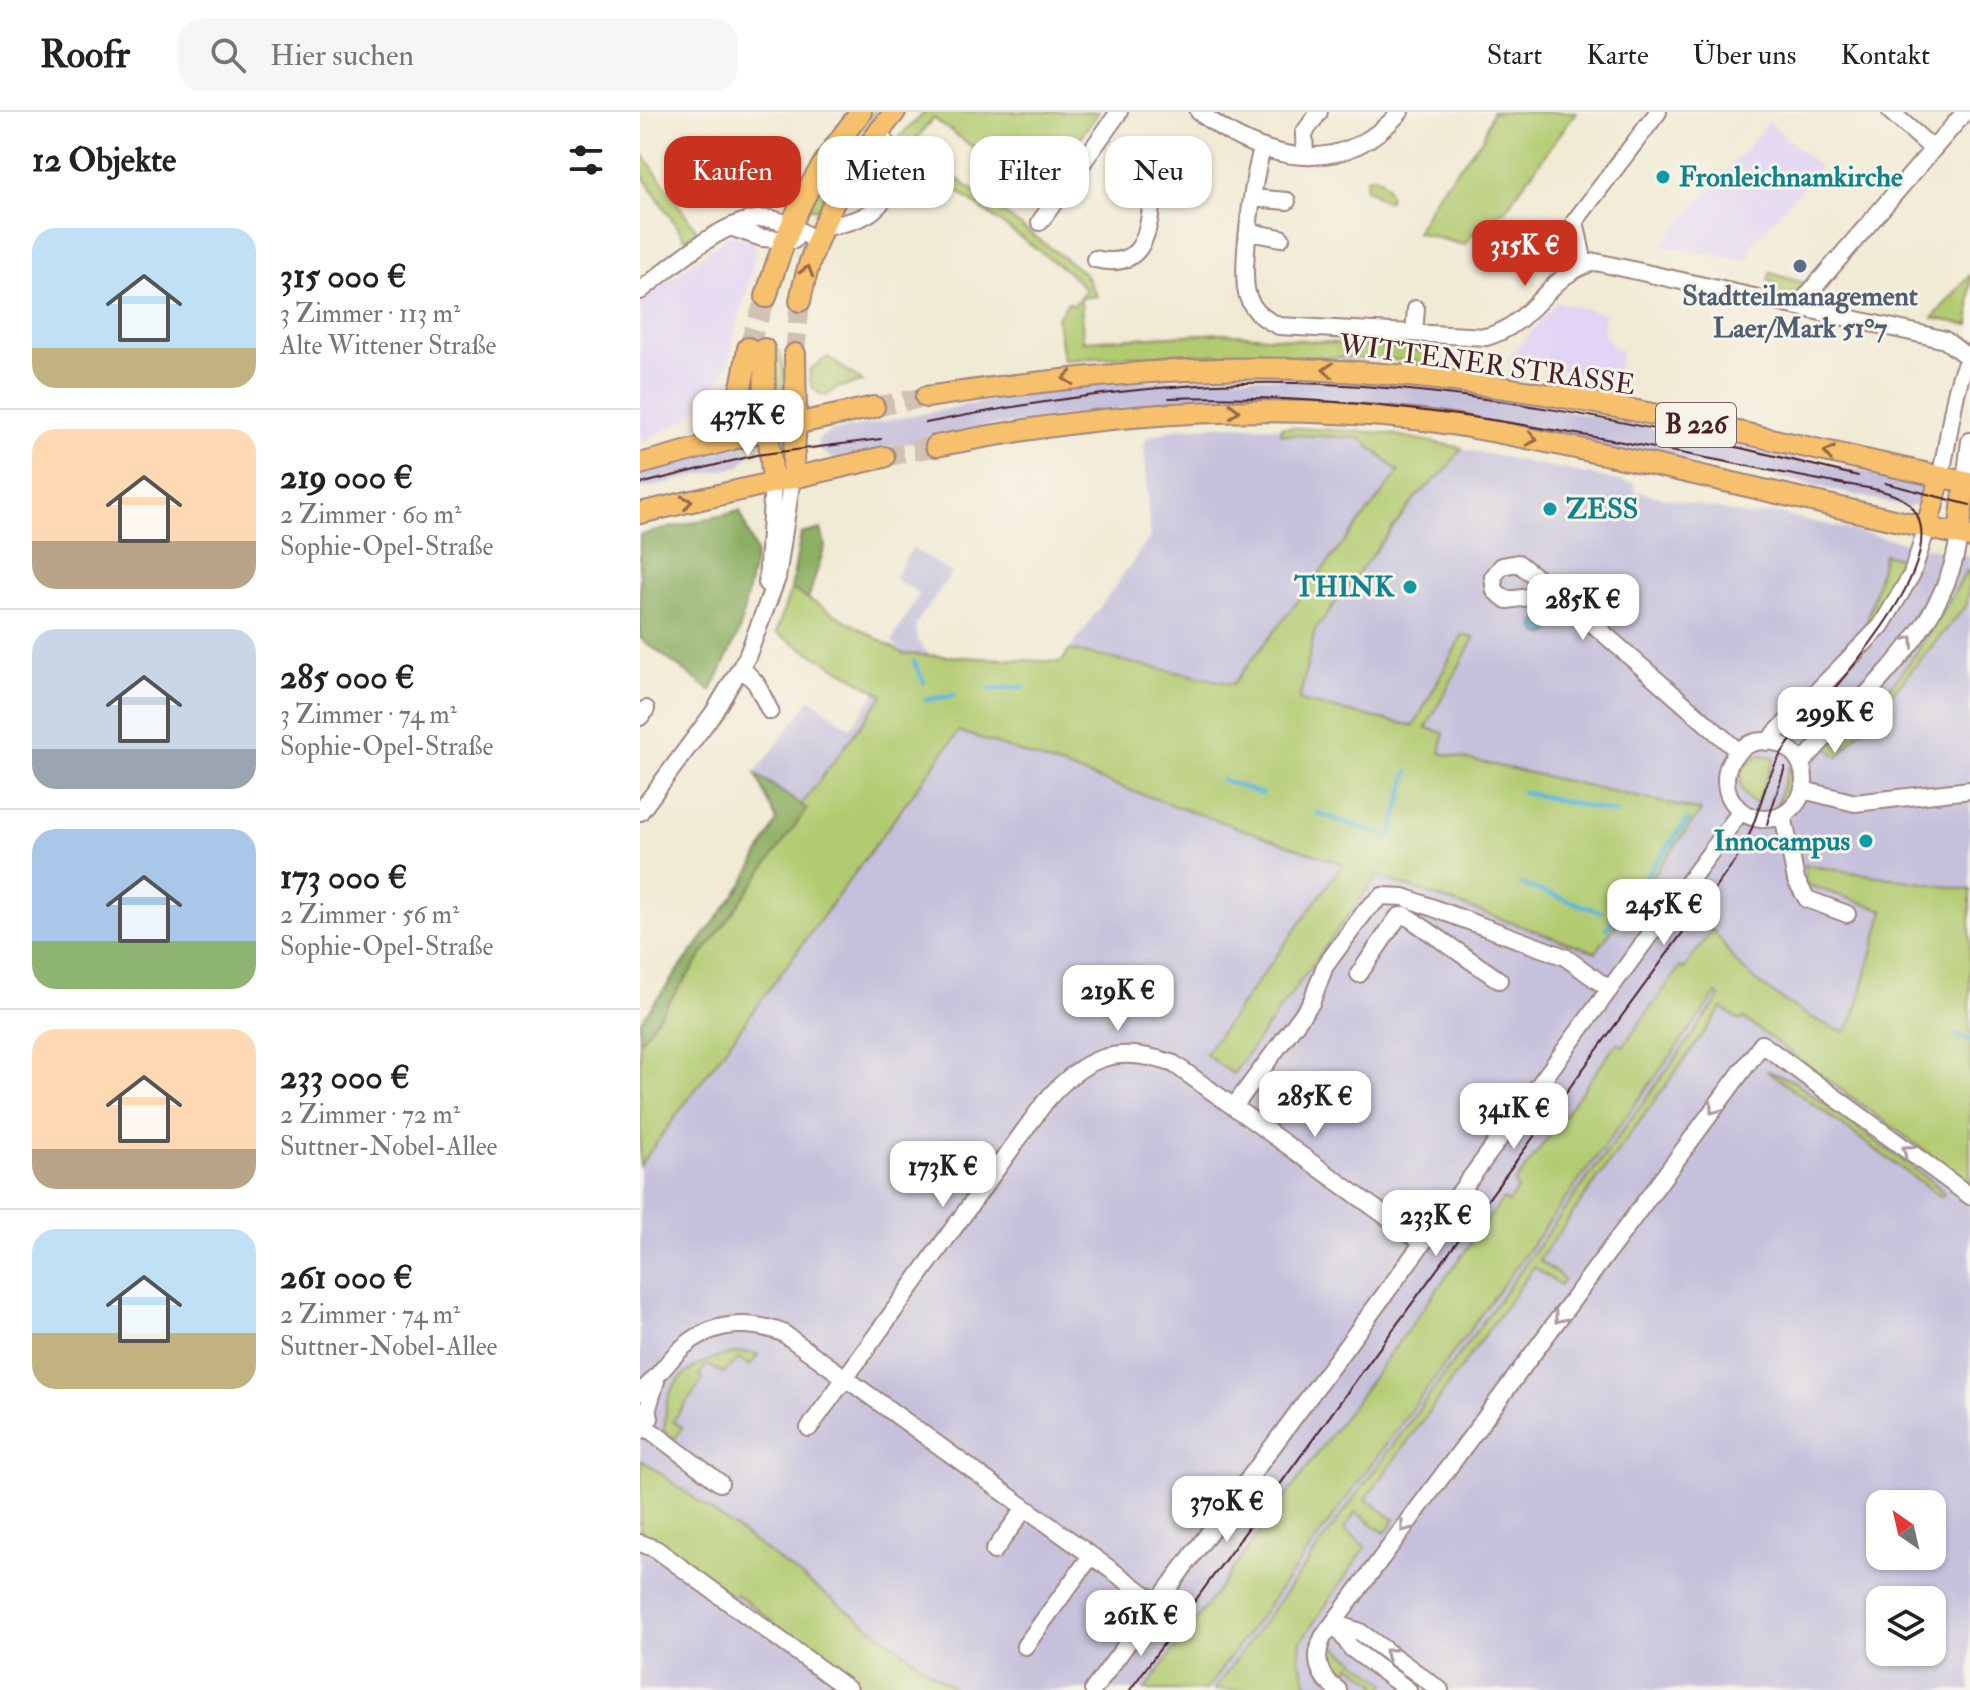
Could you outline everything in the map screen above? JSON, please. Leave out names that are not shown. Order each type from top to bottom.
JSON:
[{"type":"main road","points":[[766,297],[785,232],[816,174],[861,112]]},
{"type":"main road","points":[[800,301],[819,234],[847,179],[895,112]]},
{"type":"main road","points":[[705,446],[720,434],[734,412],[756,348],[767,430],[782,479]]},
{"type":"main road","points":[[782,479],[796,423],[795,354]]},
{"type":"main road","name":"WITTENER STRASSE","points":[[926,397],[1075,377],[1147,371],[1248,368],[1406,376],[1588,403],[1968,483]]},
{"type":"main road","points":[[640,464],[767,430],[874,407]]},
{"type":"main road","name":"B 226","points":[[936,446],[1082,421],[1156,415],[1286,411],[1387,417],[1512,435],[1965,536]]},
{"type":"main road","points":[[640,513],[884,457]]},
{"type":"main road","points":[[1927,527],[1940,477]]},
{"type":"main road","points":[[1965,536],[1968,483]]},
{"type":"street","points":[[1089,153],[1119,112]]},
{"type":"street","points":[[1199,112],[1235,138],[1262,149],[1305,156],[1358,144],[1400,112]]},
{"type":"street","points":[[1305,156],[1304,133],[1319,112]]},
{"type":"street","points":[[1891,112],[1933,149]]},
{"type":"street","points":[[1798,306],[1965,112]]},
{"type":"street","points":[[1584,264],[1576,232],[1577,212],[1653,114]]},
{"type":"street","points":[[640,291],[730,227],[760,218],[785,232],[819,234],[865,219],[882,204],[902,173],[879,131]]},
{"type":"street","points":[[1262,149],[1253,198],[1245,288],[1254,308],[1264,319],[1279,326],[1486,337],[1503,332],[1531,312],[1563,276],[1584,264],[1621,265],[1945,340],[1969,358],[1961,373],[1950,442],[1940,477]]},
{"type":"street","points":[[1253,198],[1287,201]]},
{"type":"street","points":[[1040,222],[1050,208]]},
{"type":"street","points":[[1095,259],[1109,262],[1132,256],[1148,234],[1151,208]]},
{"type":"street","points":[[1249,232],[1281,238]]},
{"type":"street","points":[[1414,333],[1416,309]]},
{"type":"street","points":[[1968,483],[1970,441]]},
{"type":"street","points":[[642,803],[714,712],[741,667],[777,578],[782,479]]},
{"type":"street","points":[[1767,742],[1850,661],[1886,619],[1912,574],[1927,527]]},
{"type":"street","points":[[1801,764],[1877,683],[1919,628],[1956,563],[1965,536]]},
{"type":"street","points":[[1549,589],[1739,752]]},
{"type":"street","points":[[741,667],[756,683],[770,711]]},
{"type":"street","points":[[1767,742],[1785,747],[1801,764],[1803,790],[1793,808],[1783,815],[1757,819],[1741,811],[1731,799],[1726,779],[1739,752],[1752,744],[1767,742]]},
{"type":"street","points":[[1803,790],[1855,803],[1970,790]]},
{"type":"street","points":[[1093,1690],[1741,811]]},
{"type":"street","points":[[1783,815],[1796,880],[1807,899],[1847,914]]},
{"type":"street","points":[[1235,1105],[1311,1003],[1325,966],[1367,909],[1382,896],[1404,897],[1565,957],[1609,989]]},
{"type":"street","points":[[1359,974],[1398,917],[1412,916],[1499,980]]},
{"type":"street","points":[[1444,939],[1458,919]]},
{"type":"street","points":[[1332,1688],[1317,1660],[1318,1649],[1334,1623],[1762,1044],[1970,1196]]},
{"type":"street","points":[[809,1428],[1062,1081],[1088,1063],[1116,1053],[1146,1054],[1174,1064],[1422,1242]]},
{"type":"street","points":[[720,1483],[643,1429],[650,1418],[644,1404],[656,1381],[691,1340],[709,1330],[745,1324],[783,1333],[1157,1603]]},
{"type":"street","points":[[640,1392],[656,1381]]},
{"type":"street","points":[[994,1551],[1025,1508]]},
{"type":"street","points":[[640,1543],[656,1549],[849,1690]]},
{"type":"street","points":[[1025,1646],[1091,1556]]},
{"type":"street","points":[[1334,1623],[1351,1648],[1408,1690]]},
{"type":"street","points":[[1334,1623],[1360,1632],[1440,1690]]},
{"type":"shaded area","points":[[1769,122],[1820,168],[1753,243],[1748,261],[1661,245]]},
{"type":"shaded area","points":[[730,235],[753,242],[756,250],[729,362],[710,395],[687,419],[640,442],[640,301]]},
{"type":"shaded area","points":[[1557,302],[1605,314],[1603,333],[1614,348],[1622,351],[1615,380],[1506,361]]},
{"type":"shaded area","points":[[1230,376],[1381,383],[1482,394],[1912,481],[1921,488],[1922,494],[1919,503],[1909,507],[1752,471],[1270,402],[1130,408],[985,427],[833,459],[819,450],[818,439],[829,432],[1067,386]]},
{"type":"shaded area","points":[[1232,425],[1385,433],[1635,484],[1634,491],[1750,516],[1774,513],[1970,557],[1970,1690],[640,1690],[640,1022],[797,810],[754,775],[811,699],[850,728],[904,655],[892,641],[919,594],[894,578],[912,548],[952,573],[915,625],[918,641],[929,655],[1061,662],[1150,537],[1144,446],[1147,437],[1180,428]]},
{"type":"shaded area","points":[[741,445],[749,455],[740,466],[640,489],[640,470]]},
{"type":"green space","points":[[871,112],[876,112],[862,136],[852,136]]},
{"type":"green space","points":[[925,112],[1099,112],[1081,136],[970,136],[970,145],[933,118],[919,136],[900,136]]},
{"type":"green space","points":[[1492,112],[1576,112],[1505,210],[1480,225],[1464,245],[1416,232],[1436,196],[1483,138]]},
{"type":"green space","points":[[640,150],[664,184],[664,207],[640,172]]},
{"type":"green space","points":[[954,176],[970,188],[970,200],[954,189]]},
{"type":"green space","points":[[1376,176],[1386,185],[1390,198],[1387,202],[1365,188],[1367,178]]},
{"type":"green space","points":[[817,191],[818,208],[813,209],[809,205]]},
{"type":"green space","points":[[664,208],[681,208],[697,231],[686,240]]},
{"type":"green space","points":[[980,208],[997,208],[1084,273],[1097,296],[1081,298],[1083,341],[1223,333],[1433,352],[1432,362],[1248,355],[1063,360],[1057,318],[1068,302],[1074,305],[1086,289],[1068,272]]},
{"type":"green space","points":[[1770,273],[1807,284],[1790,294],[1773,294],[1775,283],[1768,281]]},
{"type":"green space","points":[[1970,275],[1970,325],[1933,318]]},
{"type":"green space","points":[[773,349],[780,350],[786,388],[773,391]]},
{"type":"green space","points":[[828,357],[863,382],[839,387],[826,396],[814,390],[809,370]]},
{"type":"green space","points":[[1281,427],[1385,433],[1462,448],[1445,471],[1417,496],[1315,630],[1299,701],[1414,726],[1462,635],[1474,638],[1426,728],[1444,733],[1440,753],[1701,811],[1596,952],[1377,876],[1233,1074],[1205,1054],[1343,864],[959,731],[640,1165],[640,1022],[883,695],[776,633],[791,589],[904,654],[1061,662],[1070,650],[1233,684],[1399,472],[1360,438],[1281,434]]},
{"type":"green space","points":[[740,511],[756,553],[739,632],[711,691],[640,638],[640,535]]},
{"type":"green space","points":[[821,529],[825,546],[808,599],[791,589],[801,534]]},
{"type":"green space","points":[[1884,554],[1904,559],[1902,569],[1889,598],[1865,632]]},
{"type":"green space","points":[[1967,571],[1970,574],[1967,605],[1838,757],[1824,745],[1860,719],[1891,686]]},
{"type":"green space","points":[[1761,755],[1775,757],[1756,804],[1744,792],[1740,778],[1746,764]]},
{"type":"green space","points":[[1789,767],[1791,788],[1777,804]]},
{"type":"green space","points":[[756,774],[807,809],[640,1042],[640,1022],[744,882],[777,821]]},
{"type":"green space","points":[[1805,865],[1970,890],[1970,1184],[1743,1018],[1740,1021],[1722,1008],[1539,1260],[1564,1279],[1560,1285],[1534,1267],[1366,1499],[1395,1520],[1385,1533],[1356,1512],[1344,1529],[1366,1547],[1301,1641],[1299,1659],[1309,1690],[1214,1690],[1720,997],[1716,994],[1206,1690],[1145,1690],[1503,1199],[1508,1203],[1518,1189],[1514,1184],[1617,1043],[1623,1046],[1680,967],[1684,969],[1712,930],[1704,924],[1711,928],[1734,960],[1771,992],[1801,1012],[1845,1032],[1854,1017],[1884,910],[1805,884]]},
{"type":"green space","points":[[1766,1070],[1793,1081],[1944,1193],[1941,1197]]},
{"type":"green space","points":[[742,1352],[758,1354],[750,1366],[739,1358],[724,1373],[707,1365],[699,1375],[704,1379],[673,1421],[682,1428],[675,1439],[663,1430],[668,1398],[680,1379],[709,1360]]},
{"type":"green space","points":[[642,1460],[956,1690],[862,1690],[736,1594],[733,1596],[655,1541],[640,1535]]},
{"type":"green space","points":[[1332,1644],[1386,1683],[1381,1690],[1374,1690],[1377,1684],[1351,1665],[1343,1682],[1331,1669],[1327,1659]]},
{"type":"water","points":[[1544,617],[1553,626],[1544,635],[1535,626]]},
{"type":"waterway","points":[[914,662],[924,682]]},
{"type":"waterway","points":[[989,689],[1023,687]]},
{"type":"waterway","points":[[926,700],[954,695]]},
{"type":"waterway","points":[[1317,813],[1391,838],[1408,772]]},
{"type":"waterway","points":[[1222,780],[1262,794]]},
{"type":"waterway","points":[[1523,792],[1616,813]]},
{"type":"waterway","points":[[1637,888],[1688,820]]},
{"type":"waterway","points":[[1521,884],[1601,912]]},
{"type":"waterway","points":[[1607,928],[1629,899]]},
{"type":"waterway","points":[[1956,1035],[1970,1040]]},
{"type":"tunnel","points":[[748,348],[766,297]]},
{"type":"tunnel","points":[[795,354],[800,301]]},
{"type":"tunnel","points":[[874,407],[926,397]]},
{"type":"tunnel","points":[[884,457],[936,446]]},
{"type":"tram line","points":[[926,423],[1123,391],[1243,383],[1321,384],[1399,389],[1553,410],[1706,440],[1858,476]]},
{"type":"tram line","points":[[1169,398],[1340,402],[1425,411],[1594,437],[1846,485]]},
{"type":"tram line","points":[[640,484],[756,455],[881,439]]},
{"type":"tram line","points":[[1130,1690],[1740,854],[1777,760],[1882,628],[1904,591],[1919,556],[1920,525],[1906,501],[1880,491],[1835,482]]},
{"type":"tram line","points":[[1885,483],[1970,505]]},
{"type":"tram line","points":[[1767,824],[1785,767]]},
{"type":"place","name":"Fronleichnamkirche","points":[[1663,177]]},
{"type":"place","name":"Stadtteilmanagement Laer/Mark 51°7","points":[[1800,266]]},
{"type":"place","name":"ZESS","points":[[1550,509]]},
{"type":"place","name":"THINK","points":[[1410,587]]},
{"type":"place","name":"Innocampus","points":[[1866,841]]}]
